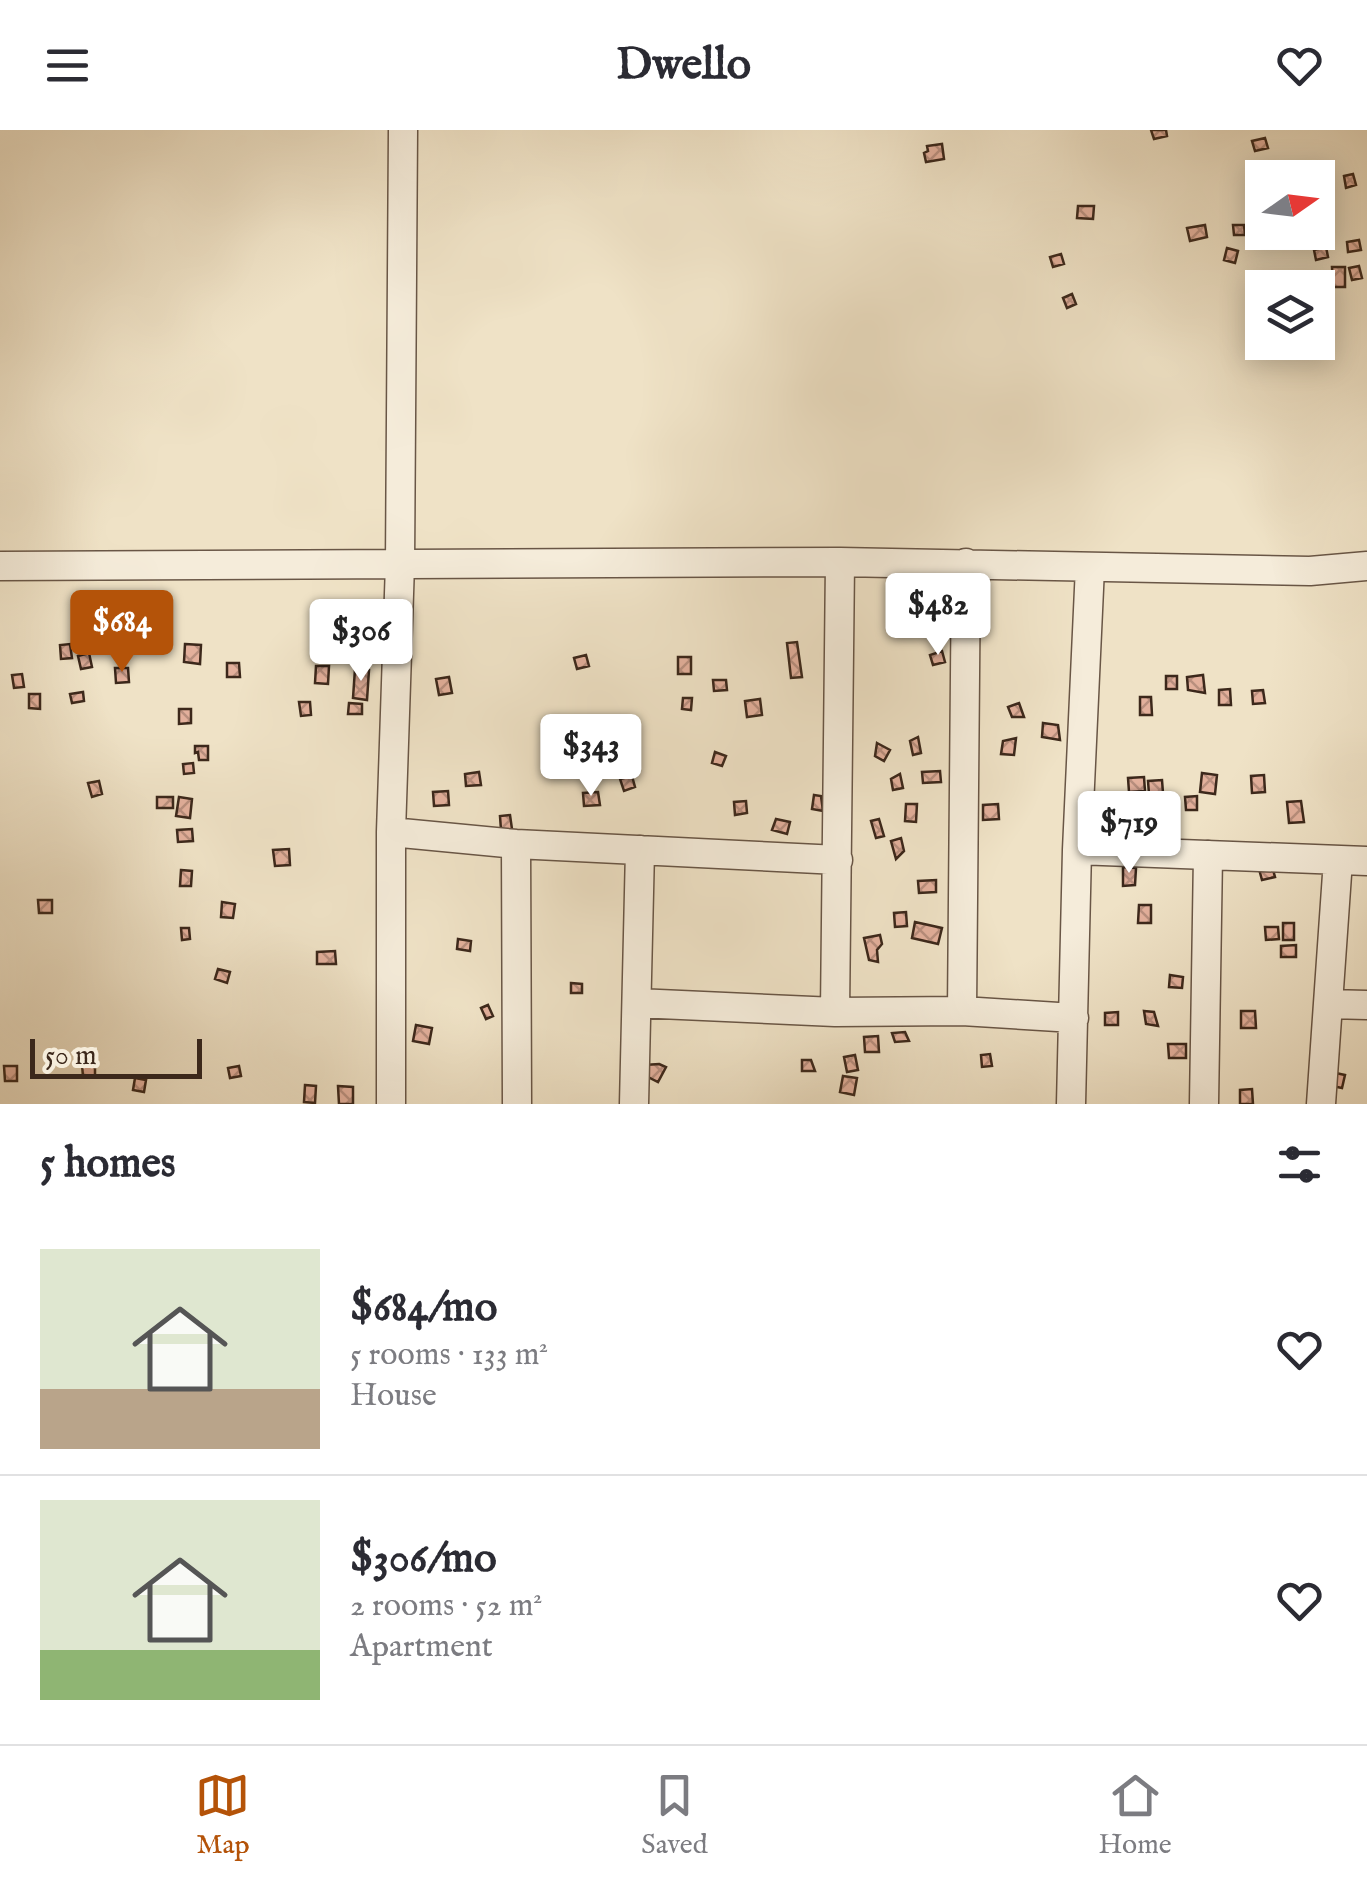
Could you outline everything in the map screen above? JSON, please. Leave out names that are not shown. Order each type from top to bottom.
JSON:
[{"type":"street","points":[[391,1104],[403,130]]},
{"type":"street","points":[[835,1012],[840,562]]},
{"type":"street","points":[[0,566],[840,562],[1310,571],[1367,566]]},
{"type":"street","points":[[962,1011],[966,563]]},
{"type":"street","points":[[1072,1104],[1077,850],[1090,567]]},
{"type":"street","points":[[392,832],[516,844],[838,860]]},
{"type":"street","points":[[516,844],[518,1104]]},
{"type":"street","points":[[634,1104],[640,850]]},
{"type":"street","points":[[1077,850],[1367,861]]},
{"type":"street","points":[[1204,1104],[1208,855]]},
{"type":"street","points":[[1321,1104],[1338,860]]},
{"type":"street","points":[[637,1002],[1074,1018]]},
{"type":"street","points":[[1328,1004],[1367,1005]]},
{"type":"building","points":[[1151,130],[1166,130],[1167,136],[1154,139]]},
{"type":"building","points":[[1265,138],[1268,148],[1255,151],[1252,141]]},
{"type":"building","points":[[942,144],[944,159],[926,162],[927,146]]},
{"type":"building","points":[[1353,174],[1356,185],[1346,188],[1344,176]]},
{"type":"building","points":[[1078,206],[1094,206],[1093,219],[1077,218]]},
{"type":"building","points":[[1205,225],[1207,237],[1190,241],[1187,228]]},
{"type":"building","points":[[1233,225],[1244,225],[1245,235],[1234,235]]},
{"type":"building","points":[[1359,240],[1361,250],[1348,252],[1347,242]]},
{"type":"building","points":[[1227,248],[1238,251],[1235,263],[1224,260]]},
{"type":"building","points":[[1314,250],[1327,250],[1328,257],[1316,260]]},
{"type":"building","points":[[1061,254],[1064,264],[1053,267],[1050,257]]},
{"type":"building","points":[[1359,266],[1362,278],[1352,280],[1349,268]]},
{"type":"building","points":[[1345,267],[1345,287],[1335,287],[1332,270]]},
{"type":"building","points":[[1072,294],[1076,304],[1067,308],[1063,298]]},
{"type":"building","points":[[797,642],[802,677],[791,678],[787,643]]},
{"type":"building","points":[[70,644],[72,658],[61,659],[60,645]]},
{"type":"building","points":[[185,644],[201,645],[200,664],[184,662]]},
{"type":"building","points":[[942,651],[945,662],[933,665],[930,655]]},
{"type":"building","points":[[89,653],[92,667],[81,669],[78,656]]},
{"type":"building","points":[[586,655],[589,666],[577,669],[574,658]]},
{"type":"building","points":[[678,657],[691,657],[691,674],[678,674]]},
{"type":"building","points":[[227,663],[239,663],[240,677],[227,677]]},
{"type":"building","points":[[316,666],[329,666],[328,684],[315,683]]},
{"type":"building","points":[[115,668],[128,668],[129,682],[116,683]]},
{"type":"building","points":[[355,669],[369,670],[367,700],[353,698]]},
{"type":"building","points":[[22,674],[24,687],[14,688],[12,675]]},
{"type":"building","points":[[1203,675],[1205,693],[1188,690],[1187,677]]},
{"type":"building","points":[[1166,676],[1177,676],[1177,689],[1166,689]]},
{"type":"building","points":[[449,677],[452,693],[439,695],[436,679]]},
{"type":"building","points":[[713,680],[726,680],[727,690],[714,691]]},
{"type":"building","points":[[1230,689],[1231,705],[1219,705],[1219,690]]},
{"type":"building","points":[[1263,690],[1265,703],[1253,704],[1252,691]]},
{"type":"building","points":[[83,692],[84,701],[72,703],[70,694]]},
{"type":"building","points":[[29,694],[40,694],[40,709],[29,708]]},
{"type":"building","points":[[1140,697],[1151,697],[1152,715],[1140,715]]},
{"type":"building","points":[[683,698],[692,698],[691,710],[682,709]]},
{"type":"building","points":[[760,699],[762,715],[747,717],[745,701]]},
{"type":"building","points":[[299,702],[310,702],[311,715],[301,716]]},
{"type":"building","points":[[349,703],[362,704],[362,714],[348,714]]},
{"type":"building","points":[[1019,703],[1024,717],[1012,717],[1008,707]]},
{"type":"building","points":[[179,709],[191,709],[191,723],[179,724]]},
{"type":"building","points":[[1043,723],[1058,725],[1060,740],[1042,737]]},
{"type":"building","points":[[918,737],[921,753],[913,755],[910,741]]},
{"type":"building","points":[[1016,738],[1014,755],[1001,754],[1003,741]]},
{"type":"building","points":[[877,743],[890,750],[884,761],[875,756]]},
{"type":"building","points":[[195,746],[208,746],[208,760],[199,760]]},
{"type":"building","points":[[715,752],[726,756],[722,766],[712,763]]},
{"type":"building","points":[[193,763],[194,773],[184,774],[183,764]]},
{"type":"building","points":[[940,771],[941,782],[923,783],[922,772]]},
{"type":"building","points":[[479,772],[481,785],[466,786],[465,774]]},
{"type":"building","points":[[1202,773],[1217,775],[1215,794],[1200,792]]},
{"type":"building","points":[[900,774],[903,788],[893,790],[891,779]]},
{"type":"building","points":[[1264,775],[1265,792],[1252,793],[1251,776]]},
{"type":"building","points":[[632,776],[635,787],[624,791],[620,779]]},
{"type":"building","points":[[1144,777],[1145,791],[1129,792],[1128,778]]},
{"type":"building","points":[[1162,780],[1163,793],[1149,794],[1148,781]]},
{"type":"building","points":[[99,781],[102,794],[92,797],[88,783]]},
{"type":"building","points":[[448,791],[449,805],[434,806],[433,792]]},
{"type":"building","points":[[598,792],[600,805],[584,806],[583,793]]},
{"type":"building","points":[[814,795],[821,796],[823,811],[812,809]]},
{"type":"building","points":[[1197,796],[1197,810],[1186,810],[1185,797]]},
{"type":"building","points":[[157,797],[173,797],[173,808],[157,808]]},
{"type":"building","points":[[179,797],[192,799],[190,818],[176,816]]},
{"type":"building","points":[[746,801],[747,813],[735,815],[734,802]]},
{"type":"building","points":[[1301,801],[1304,822],[1289,823],[1287,802]]},
{"type":"building","points":[[906,804],[917,804],[916,822],[905,821]]},
{"type":"building","points":[[998,804],[999,819],[983,820],[983,805]]},
{"type":"building","points":[[510,815],[512,829],[501,830],[500,816]]},
{"type":"building","points":[[776,819],[790,822],[787,834],[772,830]]},
{"type":"building","points":[[879,819],[884,836],[876,838],[871,821]]},
{"type":"building","points":[[192,829],[193,841],[178,842],[177,830]]},
{"type":"building","points":[[901,838],[904,851],[896,859],[891,841]]},
{"type":"building","points":[[289,849],[290,865],[275,866],[273,850]]},
{"type":"building","points":[[1272,866],[1275,877],[1262,880],[1259,869]]},
{"type":"building","points":[[1123,867],[1136,868],[1135,885],[1123,886]]},
{"type":"building","points":[[181,870],[192,871],[191,886],[180,886]]},
{"type":"building","points":[[936,880],[936,892],[919,893],[918,881]]},
{"type":"building","points":[[38,900],[52,900],[52,913],[39,913]]},
{"type":"building","points":[[222,902],[235,904],[233,918],[221,917]]},
{"type":"building","points":[[1139,905],[1151,905],[1151,923],[1138,923]]},
{"type":"building","points":[[906,912],[907,926],[895,927],[894,913]]},
{"type":"building","points":[[915,922],[942,928],[938,944],[912,938]]},
{"type":"building","points":[[1283,923],[1294,923],[1294,940],[1283,940]]},
{"type":"building","points":[[1265,927],[1278,927],[1279,939],[1266,940]]},
{"type":"building","points":[[181,928],[189,928],[190,939],[182,940]]},
{"type":"building","points":[[880,935],[878,962],[869,960],[864,938]]},
{"type":"building","points":[[458,939],[471,941],[470,951],[457,949]]},
{"type":"building","points":[[1296,945],[1296,957],[1281,957],[1281,946]]},
{"type":"building","points":[[335,951],[336,964],[317,964],[317,952]]},
{"type":"building","points":[[218,969],[230,972],[227,983],[215,979]]},
{"type":"building","points":[[1170,975],[1183,977],[1182,988],[1169,987]]},
{"type":"building","points":[[571,983],[582,984],[582,993],[571,993]]},
{"type":"building","points":[[488,1005],[493,1016],[486,1019],[481,1008]]},
{"type":"building","points":[[1144,1011],[1154,1012],[1158,1026],[1146,1024]]},
{"type":"building","points":[[1241,1011],[1255,1011],[1256,1028],[1241,1028]]},
{"type":"building","points":[[1118,1012],[1118,1025],[1105,1025],[1105,1013]]},
{"type":"building","points":[[416,1025],[432,1028],[429,1044],[413,1041]]},
{"type":"building","points":[[905,1032],[909,1041],[895,1042],[892,1033]]},
{"type":"building","points":[[878,1036],[879,1052],[865,1052],[864,1037]]},
{"type":"building","points":[[1168,1044],[1186,1044],[1186,1058],[1169,1058]]},
{"type":"building","points":[[990,1054],[992,1066],[982,1067],[981,1055]]},
{"type":"building","points":[[855,1055],[858,1070],[847,1072],[844,1057]]},
{"type":"building","points":[[802,1060],[811,1060],[815,1071],[802,1071]]},
{"type":"building","points":[[82,1064],[95,1064],[95,1076],[83,1077]]},
{"type":"building","points":[[645,1065],[666,1067],[658,1082],[646,1076]]},
{"type":"building","points":[[4,1066],[17,1066],[17,1081],[5,1081]]},
{"type":"building","points":[[239,1066],[241,1076],[230,1078],[228,1068]]},
{"type":"building","points":[[1331,1072],[1345,1075],[1342,1088],[1332,1086]]},
{"type":"building","points":[[843,1076],[857,1078],[854,1095],[840,1092]]},
{"type":"building","points":[[135,1078],[146,1080],[144,1092],[133,1090]]},
{"type":"building","points":[[305,1085],[316,1086],[315,1103],[304,1102]]},
{"type":"building","points":[[338,1086],[353,1087],[353,1104],[339,1104]]},
{"type":"building","points":[[1252,1089],[1253,1104],[1240,1104],[1240,1090]]}]
